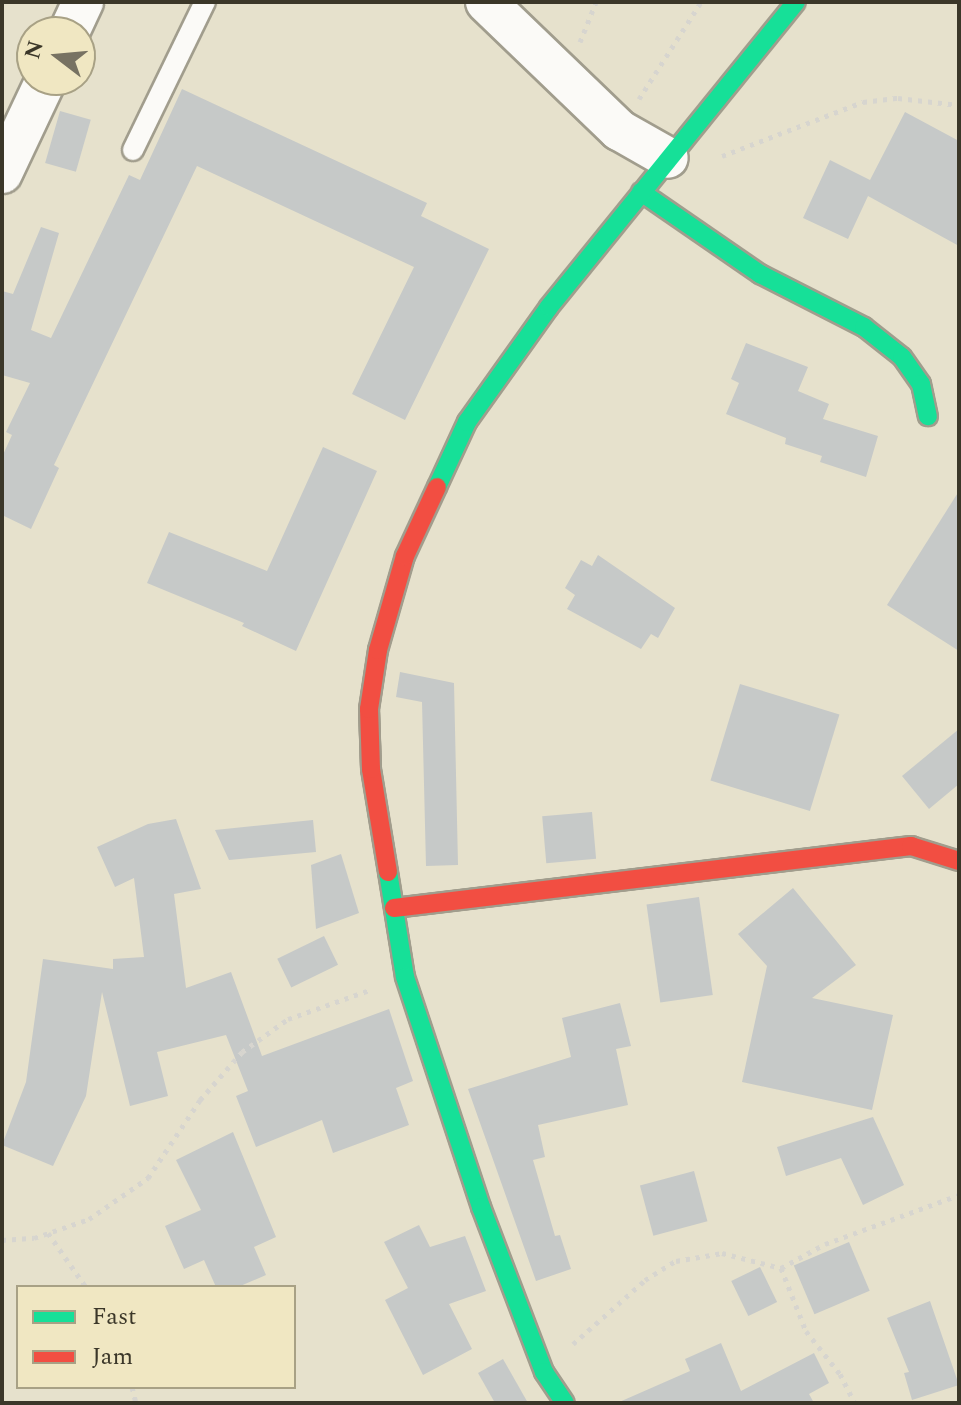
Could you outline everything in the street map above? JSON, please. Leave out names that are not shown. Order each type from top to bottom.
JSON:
[{"type":"street","points":[[486,2],[619,130],[668,158]]},
{"type":"street","points":[[565,1403],[544,1372],[425,1050],[405,977],[371,769],[369,709],[378,650],[405,556],[467,422],[641,192],[796,2]]},
{"type":"street","points":[[2,173],[38,96]]},
{"type":"street","points":[[641,192],[760,274],[864,327],[902,357],[921,384],[928,416]]},
{"type":"street","points":[[394,908],[911,846],[954,850]]},
{"type":"lane","points":[[133,150],[205,2]]},
{"type":"path","points":[[619,130],[701,2]]},
{"type":"path","points":[[715,158],[863,102],[898,98],[959,105]]},
{"type":"path","points":[[2,1240],[48,1233],[89,1219],[148,1178],[200,1100],[242,1052],[288,1019],[405,977]]},
{"type":"path","points":[[544,1372],[603,1314],[676,1261],[722,1253],[781,1268],[825,1244],[959,1195]]},
{"type":"path","points":[[48,1233],[85,1285]]},
{"type":"path","points":[[781,1268],[806,1331],[840,1374],[855,1403]]},
{"type":"building","points":[[182,89],[427,203],[421,216],[489,249],[405,420],[352,394],[414,267],[197,166],[54,465],[59,468],[31,529],[2,515],[2,457],[12,435],[6,432],[30,383],[2,375],[2,291],[13,294],[41,227],[59,233],[31,330],[51,338],[129,175],[140,180]]},
{"type":"building","points":[[60,111],[91,120],[76,172],[45,163]]},
{"type":"building","points":[[905,112],[959,141],[959,246],[868,196],[848,239],[803,218],[830,160],[870,180]]},
{"type":"building","points":[[746,343],[808,367],[798,391],[829,404],[823,419],[878,436],[866,477],[820,462],[822,456],[785,444],[786,438],[726,414],[739,383],[731,379]]},
{"type":"building","points":[[323,447],[377,471],[296,651],[242,626],[244,623],[147,583],[169,532],[267,571]]},
{"type":"building","points":[[959,491],[959,651],[887,605]]},
{"type":"building","points":[[598,555],[675,608],[658,638],[651,634],[641,649],[567,609],[575,595],[565,588],[581,560],[592,566]]},
{"type":"building","points":[[400,672],[454,683],[458,865],[426,866],[422,702],[396,697]]},
{"type":"building","points":[[740,684],[839,714],[810,811],[710,781]]},
{"type":"building","points":[[959,729],[959,784],[929,809],[902,776]]},
{"type":"building","points":[[592,812],[596,859],[546,863],[542,816]]},
{"type":"building","points":[[176,819],[201,889],[174,894],[186,988],[231,972],[262,1056],[389,1009],[413,1081],[396,1088],[409,1125],[333,1153],[322,1120],[256,1147],[236,1096],[248,1091],[226,1035],[157,1052],[168,1096],[130,1106],[102,992],[86,1096],[53,1166],[2,1145],[26,1082],[43,959],[113,969],[113,959],[144,957],[134,878],[115,887],[97,847],[148,824]]},
{"type":"building","points":[[313,820],[316,852],[229,860],[215,830]]},
{"type":"building","points":[[341,854],[359,913],[316,929],[311,865]]},
{"type":"building","points":[[793,888],[856,965],[812,998],[893,1015],[872,1110],[742,1082],[767,966],[738,934]]},
{"type":"building","points":[[699,897],[713,995],[660,1002],[647,904]]},
{"type":"building","points":[[324,936],[338,965],[291,988],[277,959]]},
{"type":"building","points":[[620,1003],[631,1046],[616,1049],[628,1105],[538,1125],[545,1157],[533,1160],[555,1236],[560,1235],[571,1269],[536,1281],[468,1089],[571,1057],[562,1018]]},
{"type":"building","points":[[873,1117],[904,1185],[863,1205],[841,1158],[786,1176],[777,1147]]},
{"type":"building","points":[[233,1132],[276,1237],[254,1247],[266,1275],[243,1285],[215,1285],[204,1260],[184,1269],[165,1226],[201,1210],[176,1160]]},
{"type":"building","points":[[694,1171],[707,1221],[653,1236],[640,1185]]},
{"type":"building","points":[[419,1225],[430,1247],[465,1236],[486,1291],[449,1304],[472,1349],[423,1375],[385,1300],[408,1288],[384,1242]]},
{"type":"building","points":[[849,1242],[870,1291],[814,1314],[794,1265]]},
{"type":"building","points":[[760,1267],[777,1302],[748,1316],[731,1281]]},
{"type":"building","points":[[930,1301],[959,1385],[912,1400],[904,1373],[909,1372],[887,1318]]},
{"type":"building","points":[[721,1343],[741,1391],[814,1353],[829,1383],[809,1394],[814,1403],[617,1403],[690,1371],[685,1359]]},
{"type":"building","points":[[503,1359],[528,1403],[495,1403],[478,1373]]},
{"type":"traffic: fast","points":[[437,487],[467,422],[549,307],[796,2]]},
{"type":"traffic: fast","points":[[641,192],[760,274],[864,327],[902,357],[921,384],[928,416]]},
{"type":"traffic: fast","points":[[388,872],[405,977],[481,1207],[544,1372],[565,1403]]},
{"type":"traffic: jam","points":[[388,872],[371,769],[369,709],[378,650],[405,556],[437,487]]},
{"type":"traffic: jam","points":[[394,908],[911,846],[959,861]]}]
